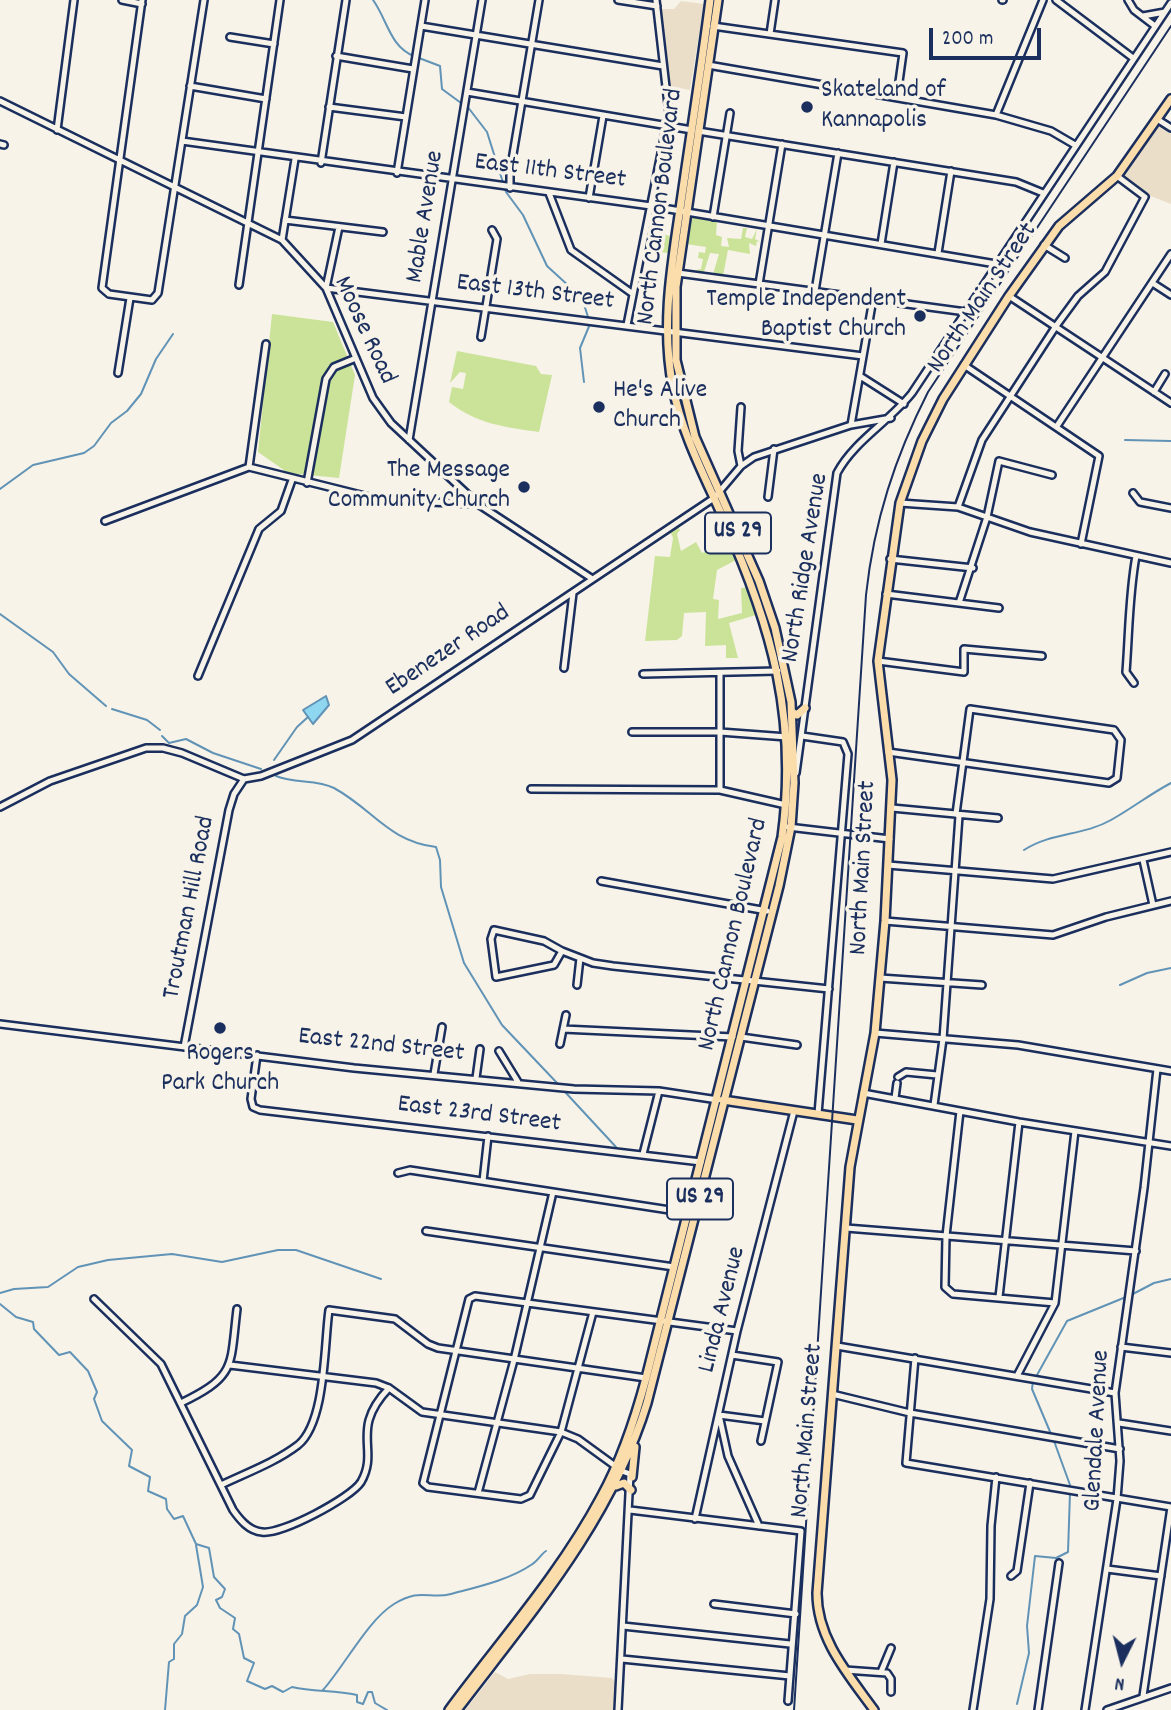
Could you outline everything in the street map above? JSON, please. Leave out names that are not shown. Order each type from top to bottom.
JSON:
[{"type":"main road","name":"North Cannon Boulevard","points":[[449,1710],[572,1546],[638,1432],[769,911],[794,783],[792,712],[784,664],[770,611],[679,412],[671,331],[683,211],[710,0]]},
{"type":"main road","name":"North Cannon Boulevard","points":[[695,130],[718,0]]},
{"type":"main road","name":"North Main Street","points":[[874,1710],[845,1670],[823,1630],[817,1605],[846,1228],[857,1122],[875,1033],[885,921],[892,808],[878,661],[890,559],[900,503],[922,441],[964,365],[1009,296],[1059,226],[1117,176],[1171,99]]},
{"type":"main road","name":"North Cannon Boulevard","points":[[671,331],[683,211]]},
{"type":"main road","name":"North Cannon Boulevard","points":[[716,495],[756,593],[778,671],[787,737],[787,827]]},
{"type":"main road","points":[[792,712],[797,715],[805,708]]},
{"type":"main road","name":"North Cannon Boulevard","points":[[457,1710],[578,1549],[615,1486],[664,1321],[674,1267],[692,1214],[701,1162],[721,1100]]},
{"type":"main road","name":"East 22nd Street","points":[[721,1100],[857,1122]]},
{"type":"main road","name":"East 22nd Street","points":[[793,1113],[818,1114],[857,1122]]},
{"type":"main road","points":[[632,1478],[638,1432]]},
{"type":"main road","points":[[615,1486],[624,1483],[631,1490]]},
{"type":"street","points":[[57,130],[74,0]]},
{"type":"street","points":[[122,0],[142,2],[102,288],[109,294],[152,300],[158,293],[204,0]]},
{"type":"street","points":[[239,285],[280,0]]},
{"type":"street","points":[[321,163],[346,0]]},
{"type":"street","points":[[397,173],[425,0]]},
{"type":"street","name":"Mable Avenue","points":[[409,440],[482,0]]},
{"type":"street","points":[[506,188],[539,0]]},
{"type":"street","points":[[618,0],[657,3],[669,113],[627,325]]},
{"type":"street","points":[[770,34],[775,0]]},
{"type":"street","points":[[996,115],[1043,0]]},
{"type":"street","points":[[1056,0],[1133,58]]},
{"type":"street","points":[[1128,0],[1155,26]]},
{"type":"street","name":"North Ridge Avenue","points":[[794,783],[834,484],[846,458],[904,404],[1171,3]]},
{"type":"street","points":[[1143,16],[1165,12]]},
{"type":"street","points":[[421,26],[663,66]]},
{"type":"street","points":[[713,26],[903,53],[897,96]]},
{"type":"street","points":[[230,37],[274,44]]},
{"type":"street","points":[[336,56],[413,69]]},
{"type":"street","points":[[708,65],[996,115],[1051,131],[1074,145]]},
{"type":"street","points":[[190,86],[266,99]]},
{"type":"street","points":[[467,92],[1016,182],[1043,193]]},
{"type":"street","name":"Moose Road","points":[[0,101],[282,240],[326,288],[378,407],[409,440],[478,504],[592,578]]},
{"type":"street","points":[[329,107],[406,117]]},
{"type":"street","points":[[713,216],[730,113]]},
{"type":"street","points":[[589,198],[603,116]]},
{"type":"street","points":[[1157,119],[1171,128]]},
{"type":"street","name":"East 11th Street","points":[[182,141],[321,163],[651,206],[996,264]]},
{"type":"street","points":[[759,284],[782,144]]},
{"type":"street","points":[[815,291],[838,153]]},
{"type":"street","points":[[282,240],[295,159]]},
{"type":"street","points":[[881,244],[894,162]]},
{"type":"street","points":[[938,253],[951,171]]},
{"type":"street","points":[[958,507],[982,440],[1056,326],[1078,296],[1105,272],[1145,197],[1117,176]]},
{"type":"street","points":[[549,193],[571,250],[633,294]]},
{"type":"street","points":[[285,220],[383,232]]},
{"type":"street","points":[[326,288],[339,227]]},
{"type":"street","points":[[481,337],[497,239],[492,230]]},
{"type":"street","points":[[1044,245],[1065,258]]},
{"type":"street","points":[[1057,426],[1154,284],[1171,254]]},
{"type":"street","points":[[678,273],[966,312]]},
{"type":"street","points":[[1154,284],[1171,295]]},
{"type":"street","name":"East 13th Street","points":[[326,288],[863,356]]},
{"type":"street","points":[[1009,296],[1171,403]]},
{"type":"street","points":[[118,373],[130,298]]},
{"type":"street","points":[[851,425],[873,299]]},
{"type":"street","points":[[249,467],[266,344]]},
{"type":"street","points":[[307,484],[326,379],[334,367],[356,358]]},
{"type":"street","points":[[964,365],[1100,456],[1081,544]]},
{"type":"street","points":[[1154,392],[1165,374]]},
{"type":"street","points":[[859,376],[904,404]]},
{"type":"street","points":[[741,407],[738,451],[741,466]]},
{"type":"street","name":"Ebenezer Road","points":[[244,779],[261,776],[352,740],[716,495],[741,466],[754,457],[851,425],[891,418]]},
{"type":"street","points":[[768,496],[774,449]]},
{"type":"street","points":[[959,603],[973,568],[999,461],[1052,475]]},
{"type":"street","points":[[105,521],[249,467],[307,484],[380,500],[478,504]]},
{"type":"street","points":[[198,677],[259,530],[281,511],[292,480]]},
{"type":"street","points":[[1133,493],[1140,502],[1171,508]]},
{"type":"street","points":[[900,503],[958,507],[1081,544],[1171,563]]},
{"type":"street","points":[[1134,683],[1126,672],[1131,608],[1129,593],[1136,556]]},
{"type":"street","points":[[890,559],[973,568]]},
{"type":"street","points":[[564,668],[573,593]]},
{"type":"street","points":[[886,594],[999,608]]},
{"type":"street","points":[[878,661],[964,672],[964,649],[1042,656]]},
{"type":"street","points":[[643,674],[778,671]]},
{"type":"street","points":[[720,673],[720,790]]},
{"type":"street","points":[[888,752],[962,763],[1109,783],[1117,778],[1121,740],[1114,730],[970,709],[962,763],[956,814],[959,816],[943,1039],[934,1105]]},
{"type":"street","points":[[632,732],[720,732],[787,737]]},
{"type":"street","points":[[802,736],[845,743],[848,754],[818,1114]]},
{"type":"street","points":[[0,807],[50,781],[146,748],[163,748],[182,753],[244,779]]},
{"type":"street","name":"Troutman Hill Road","points":[[184,1047],[229,810],[233,794],[244,779]]},
{"type":"street","points":[[531,789],[720,790],[786,805]]},
{"type":"street","points":[[892,808],[998,818]]},
{"type":"street","points":[[787,827],[890,839]]},
{"type":"street","points":[[888,865],[1053,879],[1171,852]]},
{"type":"street","points":[[1143,860],[1153,905]]},
{"type":"street","points":[[601,881],[769,911]]},
{"type":"street","points":[[885,921],[1052,935],[1171,901]]},
{"type":"street","points":[[562,951],[554,965],[501,978],[493,972],[492,933],[501,930],[544,941],[580,958],[613,966],[829,989]]},
{"type":"street","points":[[577,985],[580,958]]},
{"type":"street","points":[[880,978],[982,985]]},
{"type":"street","points":[[560,1044],[566,1015]]},
{"type":"street","name":"East 22nd Street","points":[[0,1024],[434,1074],[574,1088],[659,1091],[721,1100]]},
{"type":"street","points":[[434,1074],[442,1027]]},
{"type":"street","points":[[563,1029],[737,1037],[797,1045]]},
{"type":"street","points":[[875,1033],[1018,1045],[1171,1071]]},
{"type":"street","points":[[476,1078],[480,1049]]},
{"type":"street","points":[[499,1051],[518,1082]]},
{"type":"street","name":"East 23rd Street","points":[[257,1055],[251,1099],[253,1107],[701,1162]]},
{"type":"street","name":"Glendale Avenue","points":[[1085,1710],[1117,1499],[1119,1423],[1115,1393],[1136,1251],[1157,1069]]},
{"type":"street","points":[[895,1098],[898,1080],[906,1072],[937,1076]]},
{"type":"street","points":[[643,1154],[659,1091]]},
{"type":"street","points":[[863,1093],[1019,1122],[1171,1146]]},
{"type":"street","points":[[960,1111],[943,1283],[947,1291],[1055,1303]]},
{"type":"street","name":"Linda Avenue","points":[[695,1519],[737,1331],[793,1113]]},
{"type":"street","points":[[999,1297],[1019,1122]]},
{"type":"street","points":[[1018,1374],[1055,1303],[1075,1131]]},
{"type":"street","points":[[483,1181],[488,1136]]},
{"type":"street","points":[[398,1173],[410,1170],[692,1214]]},
{"type":"street","points":[[478,1493],[514,1360],[553,1192]]},
{"type":"street","points":[[846,1228],[1136,1251]]},
{"type":"street","points":[[426,1231],[674,1267]]},
{"type":"street","points":[[593,1312],[561,1432],[530,1495],[526,1499],[428,1487],[423,1480],[470,1299],[475,1296],[737,1331]]},
{"type":"street","points":[[94,1299],[152,1352],[181,1403],[239,1519],[256,1531],[275,1532],[349,1495],[365,1472],[366,1422],[377,1400],[389,1388]]},
{"type":"street","points":[[181,1403],[214,1387],[230,1365],[237,1309]]},
{"type":"street","points":[[221,1485],[298,1444],[312,1424],[329,1310],[395,1320],[428,1344],[456,1351],[646,1378]]},
{"type":"street","points":[[836,1346],[1018,1374],[1115,1393]]},
{"type":"street","points":[[1121,1347],[1171,1353]]},
{"type":"street","points":[[732,1355],[778,1362],[761,1441]]},
{"type":"street","points":[[915,1358],[906,1463],[1171,1507],[1143,1696]]},
{"type":"street","points":[[230,1365],[389,1388],[413,1408],[439,1415],[561,1432],[578,1439],[619,1469],[628,1472],[632,1478],[618,1710]]},
{"type":"street","points":[[832,1395],[909,1413],[1119,1449]]},
{"type":"street","points":[[759,1527],[728,1455],[719,1415],[765,1421]]},
{"type":"street","points":[[1119,1423],[1171,1431]]},
{"type":"street","points":[[619,1469],[631,1490]]},
{"type":"street","points":[[973,1710],[990,1599],[991,1526],[996,1477]]},
{"type":"street","points":[[1011,1576],[1017,1571],[1030,1483]]},
{"type":"street","points":[[630,1510],[801,1531],[796,1614],[790,1644],[788,1701]]},
{"type":"street","points":[[1038,1710],[1059,1563]]},
{"type":"street","points":[[1107,1569],[1161,1576]]},
{"type":"street","points":[[715,1604],[796,1614]]},
{"type":"street","points":[[623,1626],[790,1644]]},
{"type":"street","points":[[881,1672],[891,1648]]},
{"type":"street","points":[[622,1659],[790,1676]]},
{"type":"street","points":[[845,1670],[889,1675],[891,1692]]},
{"type":"street","points":[[1107,1710],[1171,1688]]},
{"type":"shaded area","points":[[681,1],[704,4],[690,90],[669,86],[659,9],[674,9]]},
{"type":"shaded area","points":[[1158,125],[1171,134],[1171,204],[1148,195],[1122,179]]},
{"type":"shaded area","points":[[495,1672],[508,1679],[530,1674],[612,1678],[616,1683],[614,1710],[465,1710]]},
{"type":"green space","points":[[652,210],[659,210],[656,232],[673,237],[671,253],[653,252],[643,257]]},
{"type":"green space","points":[[690,217],[717,221],[716,235],[722,237],[721,246],[729,247],[727,238],[741,239],[743,228],[747,228],[745,237],[752,239],[757,229],[755,239],[761,242],[757,241],[756,246],[749,243],[750,254],[728,250],[723,276],[713,274],[719,254],[710,253],[704,272],[692,271],[701,269],[703,259],[698,258],[699,252],[705,253],[706,247],[686,244]]},
{"type":"green space","points":[[272,314],[333,322],[355,375],[339,478],[288,473],[258,452]]},
{"type":"green space","points":[[457,351],[536,366],[541,374],[552,375],[539,432],[481,420],[449,402],[452,387],[463,389],[466,373],[460,372],[450,383]]},
{"type":"green space","points":[[677,526],[680,530],[677,534],[681,551],[696,542],[702,553],[707,551],[705,547],[718,541],[714,531],[723,527],[736,560],[717,570],[713,599],[719,600],[718,619],[742,613],[741,588],[748,587],[756,615],[729,623],[738,658],[726,658],[726,645],[705,646],[706,612],[684,613],[682,636],[677,640],[645,641],[655,556],[670,557],[673,538],[670,531]]},
{"type":"water","points":[[326,696],[329,705],[313,724],[303,710]]},
{"type":"waterway","points":[[373,0],[399,46],[414,56]]},
{"type":"waterway","points":[[419,58],[440,66],[442,89],[461,103]]},
{"type":"waterway","points":[[467,106],[487,132],[506,192],[523,215],[547,266],[582,298],[588,317]]},
{"type":"waterway","points":[[584,382],[580,348],[590,324]]},
{"type":"waterway","points":[[0,489],[33,465],[84,453],[94,446],[111,423],[127,411],[141,394],[156,359],[173,334]]},
{"type":"waterway","points":[[1125,440],[1171,441]]},
{"type":"waterway","points":[[0,614],[53,652],[69,674],[106,706]]},
{"type":"waterway","points":[[112,709],[147,720],[160,730]]},
{"type":"waterway","points":[[274,760],[297,727],[308,717]]},
{"type":"waterway","points":[[162,736],[169,743],[186,739],[213,753],[261,769]]},
{"type":"waterway","points":[[276,776],[334,788],[405,838],[436,847],[440,860],[441,887],[464,963],[502,1025],[558,1084]]},
{"type":"waterway","points":[[1024,850],[1045,840],[1100,825],[1171,783]]},
{"type":"waterway","points":[[1120,985],[1147,973],[1171,968]]},
{"type":"waterway","points":[[566,1093],[616,1147]]},
{"type":"waterway","points":[[0,1293],[14,1289],[48,1287],[78,1267],[108,1260],[172,1254],[222,1262],[278,1250],[296,1250],[381,1279]]},
{"type":"waterway","points":[[1131,1295],[1154,1283],[1171,1279]]},
{"type":"waterway","points":[[1037,1375],[1067,1321],[1126,1297]]},
{"type":"waterway","points":[[0,1304],[16,1317],[33,1322],[34,1329],[59,1355],[70,1352],[88,1371],[97,1392],[94,1399],[102,1421],[132,1450],[129,1466],[150,1477],[148,1491],[166,1499],[167,1509],[174,1519],[183,1516],[196,1544],[209,1548],[214,1577],[225,1589],[222,1597],[216,1600],[220,1608],[235,1618],[233,1629],[239,1634],[244,1658],[254,1663],[247,1681],[265,1689],[272,1686],[283,1692],[292,1687],[357,1695],[357,1702],[363,1704],[368,1692],[372,1692],[375,1703],[387,1710]]},
{"type":"waterway","points":[[1033,1380],[1032,1389],[1051,1434]]},
{"type":"waterway","points":[[1054,1441],[1070,1485]]},
{"type":"waterway","points":[[1017,1704],[1029,1653],[1027,1626],[1035,1556],[1056,1558],[1068,1552],[1070,1493]]},
{"type":"waterway","points":[[165,1710],[169,1662],[174,1659],[174,1644],[182,1634],[185,1616],[197,1605],[203,1587],[196,1545]]},
{"type":"waterway","points":[[323,1690],[375,1621],[394,1604],[411,1596],[443,1595],[503,1579],[536,1562],[546,1551]]},
{"type":"railway","points":[[794,1710],[866,595],[874,541],[896,465],[928,392],[1171,26]]},
{"type":"place","name":"Skateland of Kannapolis","points":[[807,107]]},
{"type":"place","name":"Temple Independent Baptist Church","points":[[920,316]]},
{"type":"place","name":"He's Alive Church","points":[[599,407]]},
{"type":"place","name":"The Message Community Church","points":[[524,487]]},
{"type":"place","name":"Rogers Park Church","points":[[220,1028]]}]
